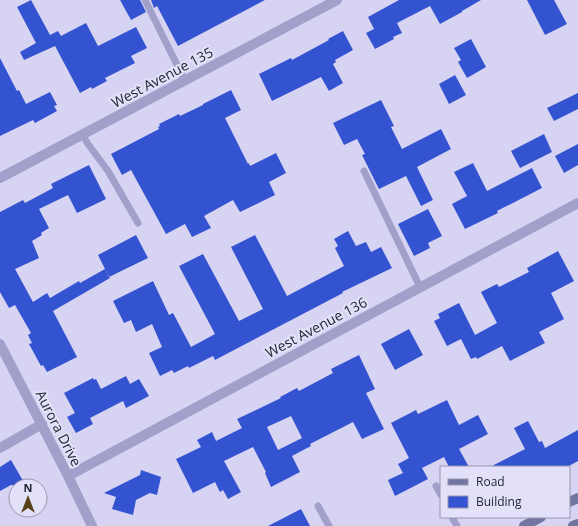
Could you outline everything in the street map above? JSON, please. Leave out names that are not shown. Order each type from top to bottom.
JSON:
[{"type":"street","name":"West Avenue 135","points":[[0,178],[337,0]]},
{"type":"street","name":"West Avenue 136","points":[[68,476],[578,203]]},
{"type":"street","name":"Aurora Drive","points":[[0,344],[42,424],[92,526]]},
{"type":"street","points":[[0,448],[42,424]]},
{"type":"street","points":[[524,526],[539,518]]},
{"type":"street","points":[[573,526],[578,524]]},
{"type":"lane","points":[[145,0],[185,81]]},
{"type":"lane","points":[[82,134],[108,171],[138,223]]},
{"type":"lane","points":[[364,171],[420,287]]},
{"type":"lane","points":[[436,486],[440,494]]},
{"type":"lane","points":[[318,506],[329,526]]},
{"type":"building","points":[[31,0],[50,35],[58,31],[61,36],[86,23],[98,46],[136,27],[147,48],[131,56],[135,63],[105,78],[107,81],[92,89],[91,87],[80,93],[55,46],[24,60],[20,52],[36,43],[17,7]]},
{"type":"building","points":[[120,0],[140,0],[146,12],[131,20]]},
{"type":"building","points":[[151,0],[265,0],[178,46],[157,6],[154,8]]},
{"type":"building","points":[[399,0],[481,0],[440,24],[430,6],[397,23],[402,33],[375,49],[366,33],[374,29],[368,17]]},
{"type":"building","points":[[527,0],[554,0],[567,24],[545,35]]},
{"type":"building","points":[[343,31],[353,50],[335,60],[336,62],[333,64],[343,83],[329,91],[321,77],[272,101],[259,74],[291,58],[292,60]]},
{"type":"building","points":[[471,39],[486,67],[467,78],[458,62],[461,60],[454,48]]},
{"type":"building","points":[[0,58],[17,91],[19,90],[26,104],[50,92],[57,105],[54,106],[57,111],[35,123],[33,120],[0,136]]},
{"type":"building","points":[[455,75],[466,95],[449,104],[439,84]]},
{"type":"building","points":[[231,90],[241,110],[225,118],[248,164],[249,163],[250,166],[276,153],[286,173],[269,182],[275,195],[240,212],[233,200],[204,216],[211,228],[192,237],[185,224],[166,234],[131,170],[122,175],[111,154],[159,129],[159,124],[179,114],[180,116]]},
{"type":"building","points":[[578,93],[578,109],[554,121],[547,108]]},
{"type":"building","points":[[381,100],[394,126],[391,127],[402,149],[441,129],[451,149],[417,167],[433,200],[421,206],[406,176],[379,189],[362,155],[365,154],[357,139],[344,145],[333,123]]},
{"type":"building","points":[[544,134],[552,152],[520,168],[511,151]]},
{"type":"building","points":[[578,144],[578,165],[564,173],[555,156]]},
{"type":"building","points":[[473,163],[487,191],[532,168],[542,188],[497,211],[498,213],[465,229],[452,204],[467,196],[454,172]]},
{"type":"building","points":[[89,165],[106,199],[77,213],[68,195],[39,209],[49,228],[41,233],[42,235],[32,241],[39,258],[15,269],[33,302],[47,293],[50,298],[79,281],[80,283],[105,269],[110,278],[53,311],[77,357],[47,372],[43,365],[41,366],[29,344],[32,343],[28,335],[31,333],[15,305],[9,308],[0,292],[0,212],[23,200],[25,203],[53,188],[51,184]]},
{"type":"building","points":[[428,209],[442,236],[428,243],[430,248],[414,256],[398,224]]},
{"type":"building","points":[[348,231],[356,246],[366,242],[371,252],[381,247],[392,268],[342,292],[343,293],[215,360],[213,356],[189,368],[188,366],[174,373],[172,370],[160,376],[149,353],[162,347],[152,324],[136,332],[131,320],[124,323],[113,301],[153,281],[169,315],[173,313],[191,347],[215,334],[179,266],[203,254],[239,321],[263,309],[231,247],[255,235],[287,296],[344,266],[335,248],[338,246],[334,239]]},
{"type":"building","points":[[136,235],[148,258],[109,277],[98,255]]},
{"type":"building","points":[[558,251],[574,281],[551,293],[564,319],[539,332],[545,343],[510,361],[502,346],[477,359],[476,357],[471,359],[461,339],[447,346],[434,321],[440,318],[438,314],[459,303],[475,335],[497,323],[481,292],[497,284],[499,287],[529,272],[527,268]]},
{"type":"building","points":[[409,329],[423,355],[395,370],[381,344]]},
{"type":"building","points":[[359,355],[375,389],[366,393],[384,429],[362,439],[353,422],[310,444],[311,446],[292,456],[300,472],[271,487],[265,473],[266,472],[253,447],[224,461],[241,492],[228,499],[223,490],[220,492],[215,482],[193,493],[176,459],[201,447],[197,440],[212,432],[216,441],[242,428],[237,419],[281,398],[280,397],[297,388],[299,391],[333,373],[331,369]],"holes":[[[291,416],[302,438],[278,450],[267,427]]]},
{"type":"building","points":[[126,376],[130,384],[139,379],[149,396],[126,408],[123,401],[90,418],[93,424],[76,433],[67,417],[75,413],[64,393],[93,378],[94,380],[96,379],[101,389]]},
{"type":"building","points":[[447,400],[459,425],[478,415],[488,434],[459,449],[468,466],[448,466],[444,457],[422,468],[428,479],[395,496],[388,480],[403,473],[398,464],[409,458],[391,423],[416,410],[418,414]]},
{"type":"building","points":[[528,421],[539,442],[542,441],[545,448],[578,430],[578,461],[569,466],[492,466],[525,449],[514,428]]},
{"type":"building","points":[[11,460],[21,478],[8,478],[8,487],[0,491],[0,467]]},
{"type":"building","points":[[141,470],[161,477],[157,495],[150,493],[136,500],[133,515],[112,509],[116,497],[104,493],[140,475]]},
{"type":"building","points":[[301,509],[310,526],[268,526]]}]
